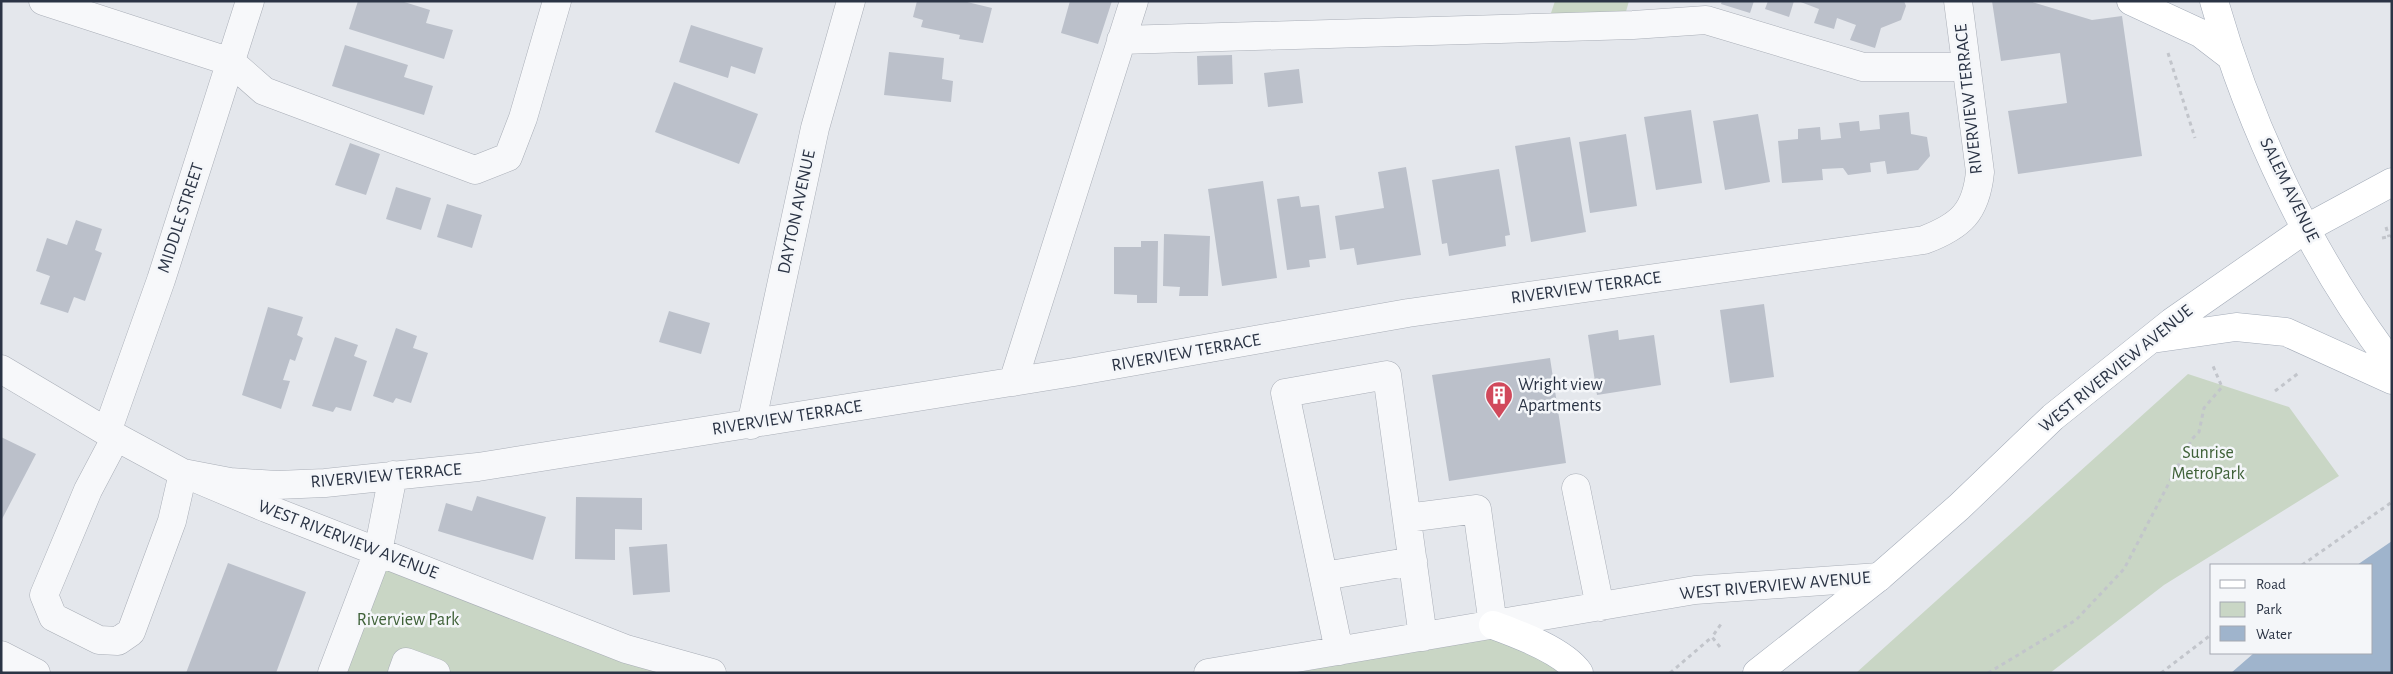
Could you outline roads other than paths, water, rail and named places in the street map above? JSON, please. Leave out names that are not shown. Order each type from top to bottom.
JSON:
[{"type":"main road","name":"SALEM AVENUE","points":[[2214,1],[2230,56],[2261,134],[2307,228],[2339,287],[2392,364]]},
{"type":"main road","points":[[2143,6],[2200,33],[2230,56]]},
{"type":"main road","name":"WEST RIVERVIEW AVENUE","points":[[1879,578],[1959,507],[2053,417],[2150,339],[2307,228],[2392,182]]},
{"type":"main road","points":[[2150,339],[2236,327],[2286,332],[2392,380]]},
{"type":"main road","points":[[1757,673],[1879,578]]},
{"type":"main road","points":[[1493,625],[1530,639],[1574,665],[1579,673]]},
{"type":"street","points":[[43,1],[231,62],[264,91],[475,170],[508,157],[523,118],[557,1]]},
{"type":"street","name":"MIDDLE STREET","points":[[183,473],[172,521],[131,632],[118,641],[99,640],[53,617],[44,595],[111,435],[250,1]]},
{"type":"street","name":"DAYTON AVENUE","points":[[751,425],[815,128],[851,1]]},
{"type":"street","points":[[1014,382],[1134,1]]},
{"type":"street","name":"RIVERVIEW TERRACE","points":[[183,473],[230,482],[277,485],[325,483],[478,468],[1014,382],[1408,313],[1924,240],[1947,231],[1967,214],[1978,191],[1980,172],[1958,1]]},
{"type":"street","points":[[1122,40],[1637,13],[1706,20],[1863,67],[1966,67]]},
{"type":"street","name":"WEST RIVERVIEW AVENUE","points":[[1,369],[111,435],[183,473],[626,649],[712,673]]},
{"type":"street","points":[[1339,651],[1285,393],[1387,375],[1423,637]]},
{"type":"street","points":[[332,673],[378,552],[393,475]]},
{"type":"street","points":[[1576,488],[1600,607]]},
{"type":"street","points":[[1407,518],[1476,509],[1493,625]]},
{"type":"street","points":[[1324,576],[1413,561]]},
{"type":"street","name":"WEST RIVERVIEW AVENUE","points":[[1208,673],[1695,590],[1879,578]]},
{"type":"street","points":[[1,655],[36,673]]},
{"type":"street","points":[[402,673],[406,662],[436,673]]},
{"type":"water","points":[[2392,541],[2392,673],[2231,673],[2253,654],[2373,654],[2373,564],[2358,564]]},
{"type":"place","name":"Wright view Apartments","points":[[1499,419]]},
{"type":"park label","name":"Sunrise MetroPark","points":[[2208,463]]},
{"type":"park label","name":"Riverview Park","points":[[408,620]]}]
